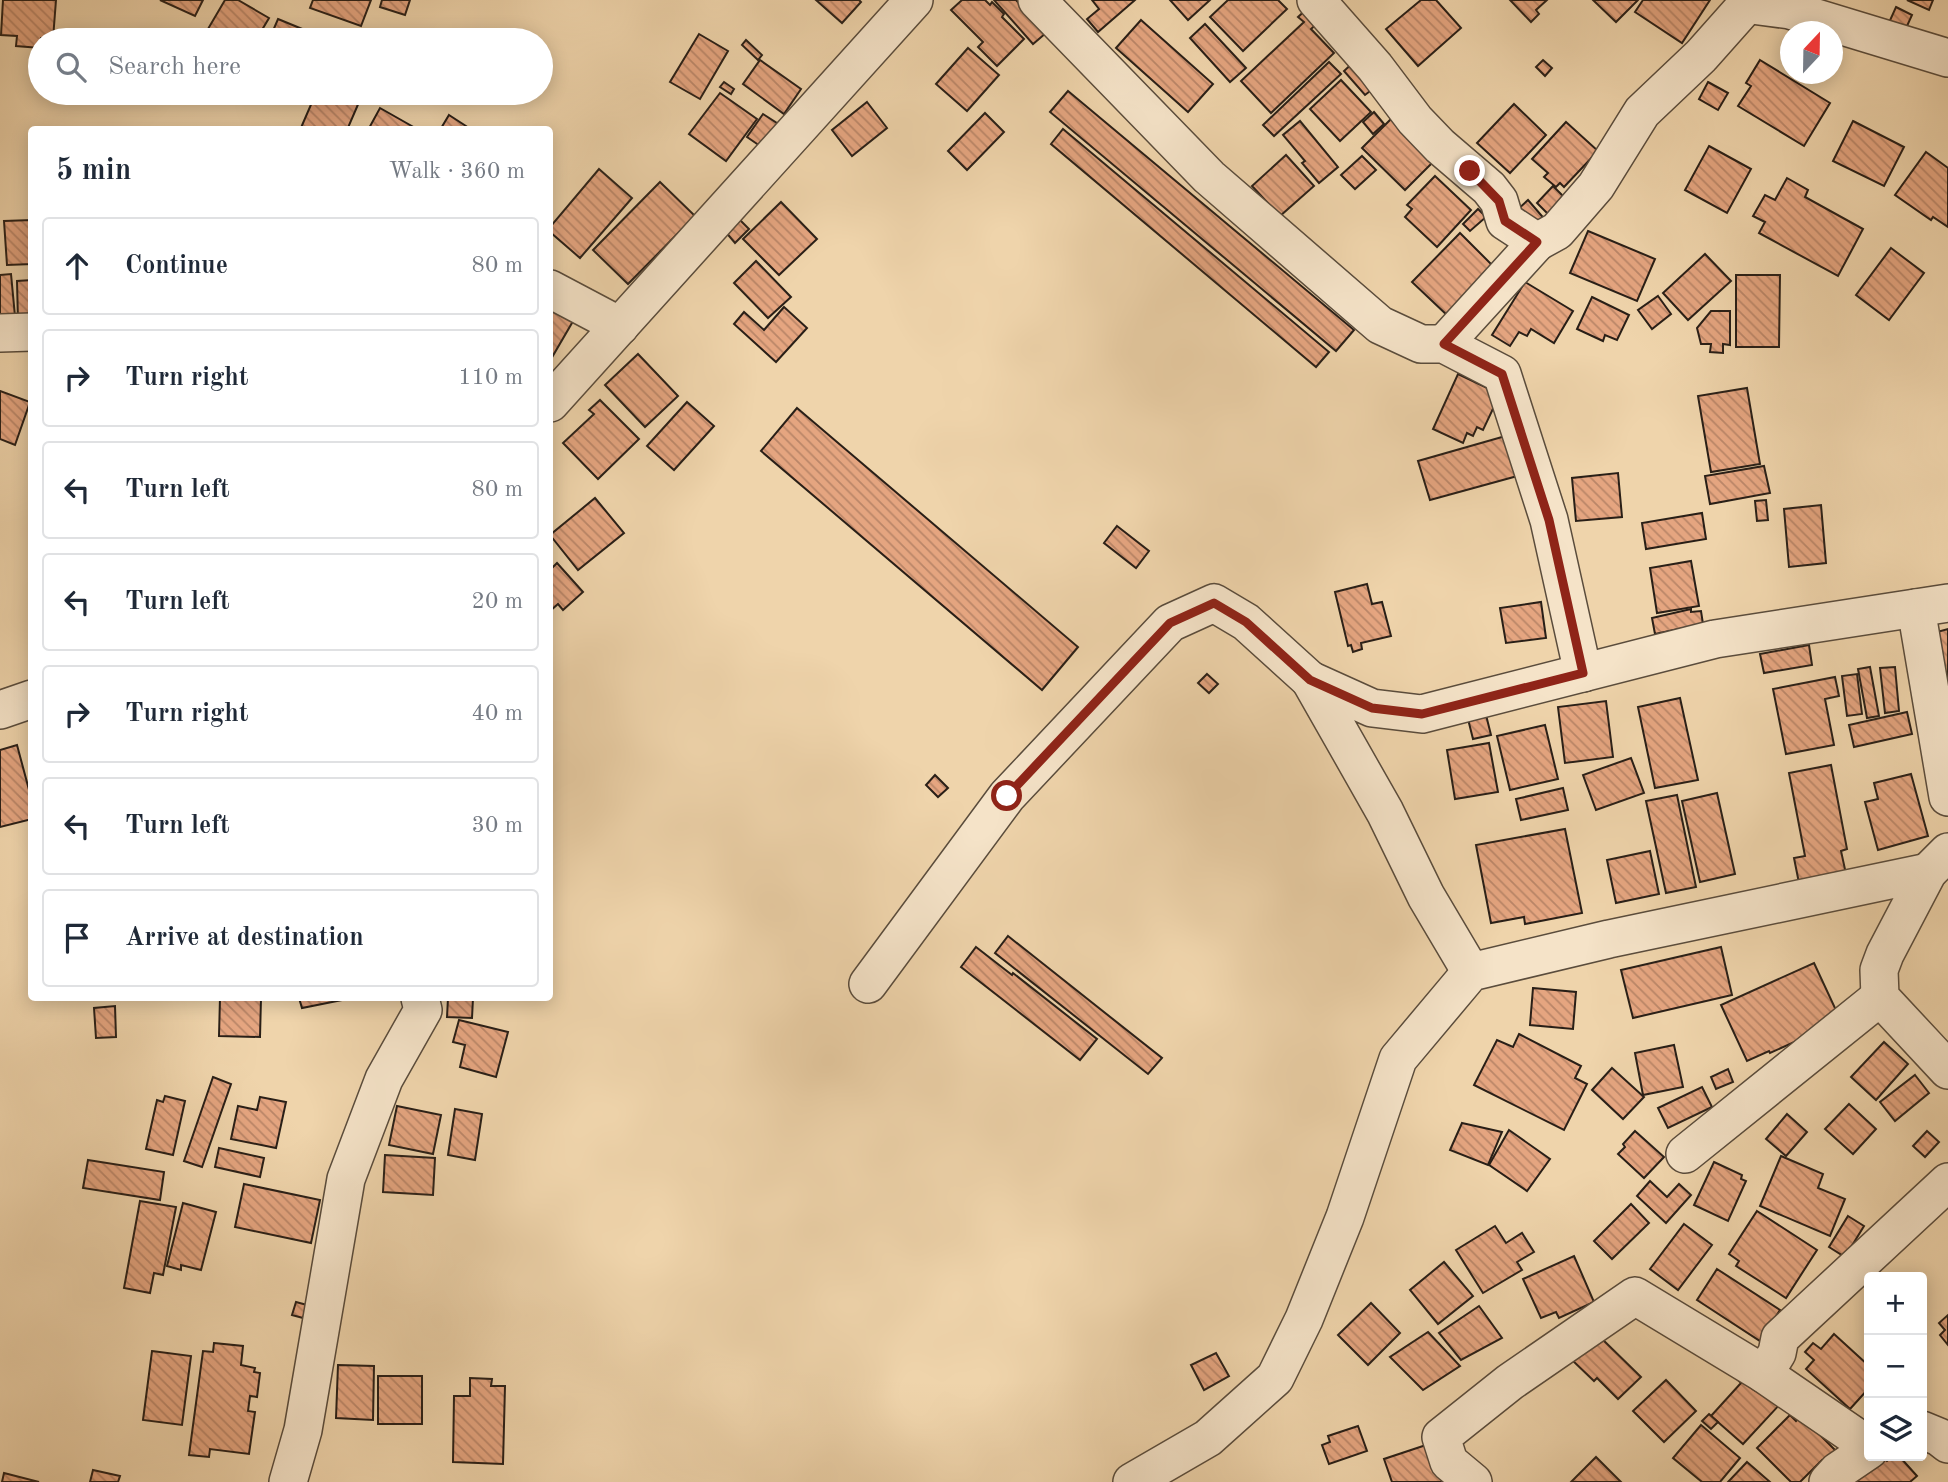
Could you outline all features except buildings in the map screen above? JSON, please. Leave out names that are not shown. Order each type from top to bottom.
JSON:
[{"type":"street","points":[[553,400],[914,0]]},
{"type":"street","points":[[1037,0],[1209,177],[1380,325],[1421,344],[1444,344],[1502,374],[1549,520],[1583,673]]},
{"type":"street","points":[[1316,0],[1375,67],[1415,120],[1440,146],[1489,188],[1499,201],[1505,221],[1537,242]]},
{"type":"street","points":[[1444,344],[1537,242],[1557,231],[1596,186],[1642,111],[1701,56],[1748,1],[1759,6],[1790,10],[1948,58]]},
{"type":"street","points":[[553,291],[620,326]]},
{"type":"street","points":[[0,333],[28,332]]},
{"type":"street","points":[[867,985],[1007,796],[1170,623],[1214,603],[1246,622],[1310,680],[1372,708],[1422,714],[1715,639],[1932,605],[1948,797]]},
{"type":"street","points":[[1310,680],[1385,812],[1426,896],[1471,972]]},
{"type":"street","points":[[0,710],[28,700]]},
{"type":"street","points":[[1132,1482],[1208,1438],[1275,1378],[1304,1319],[1345,1217],[1398,1059],[1471,972],[1938,862]]},
{"type":"street","points":[[1938,862],[1885,954],[1879,970],[1880,997],[1948,1070]]},
{"type":"street","points":[[1685,1154],[1880,997]]},
{"type":"street","points":[[288,1482],[303,1430],[346,1179],[384,1079],[423,1010],[420,1001]]},
{"type":"street","points":[[1764,1374],[1777,1353],[1780,1338],[1948,1182]]},
{"type":"street","points":[[1473,1482],[1449,1462],[1441,1437],[1510,1382],[1634,1296],[1764,1374],[1864,1444]]},
{"type":"street","points":[[1927,1432],[1948,1444]]},
{"type":"street","points":[[1828,1482],[1864,1452]]},
{"type":"route","points":[[1007,796],[1170,623],[1214,603],[1246,622],[1310,680],[1372,708],[1422,714],[1583,673],[1549,520],[1502,374],[1444,344],[1537,242],[1505,221],[1499,201],[1470,171]]}]
